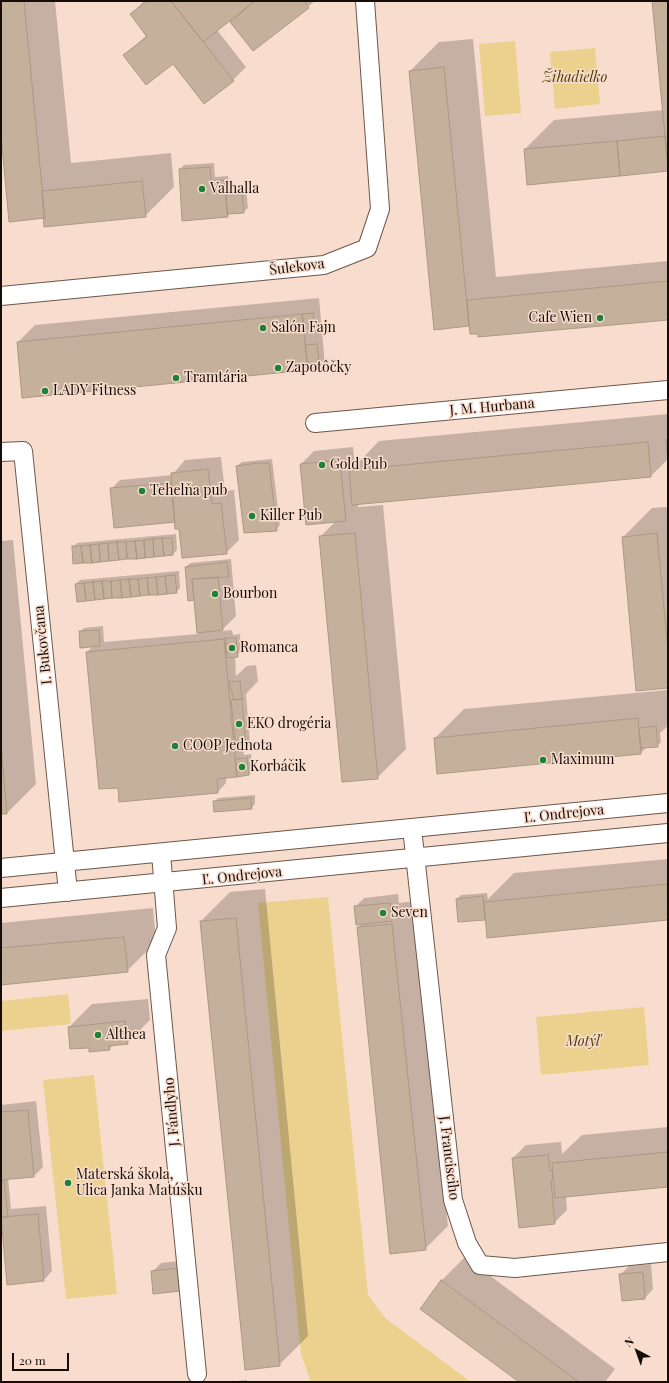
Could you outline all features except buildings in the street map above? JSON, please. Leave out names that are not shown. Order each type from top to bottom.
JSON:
[{"type":"street","name":"Šulekova","points":[[1,296],[324,265],[367,248],[380,209],[365,1]]},
{"type":"street","name":"J. M. Hurbana","points":[[315,423],[668,390]]},
{"type":"street","name":"I. Bukovčana","points":[[1,452],[23,451],[65,862]]},
{"type":"street","name":"Ľ. Ondrejova","points":[[1,868],[668,804]]},
{"type":"street","points":[[412,828],[416,859]]},
{"type":"street","name":"Ľ. Ondrejova","points":[[1,898],[164,884],[668,833]]},
{"type":"street","name":"J. Fándlyho","points":[[161,853],[167,928],[156,955],[197,1374]]},
{"type":"street","name":"J. Francisciho","points":[[416,859],[453,1200],[467,1243],[480,1265],[515,1268],[668,1252]]},
{"type":"street","points":[[65,862],[68,892]]},
{"type":"green space","points":[[515,41],[521,113],[485,116],[479,44]]},
{"type":"green space","name":"Žihadielko","points":[[595,48],[600,104],[555,109],[550,52]]},
{"type":"green space","points":[[328,897],[368,1295],[385,1318],[471,1382],[311,1382],[301,1354],[258,903]]},
{"type":"green space","points":[[68,994],[71,1024],[1,1031],[1,1001]]},
{"type":"green space","name":"Motýľ","points":[[644,1007],[649,1065],[541,1075],[536,1017]]},
{"type":"green space","points":[[94,1075],[117,1294],[66,1299],[43,1080]]},
{"type":"place","name":"Valhalla","points":[[202,189]]},
{"type":"place","name":"Cafe Wien","points":[[600,318]]},
{"type":"place","name":"Salón Fajn","points":[[263,328]]},
{"type":"place","name":"Zapotôčky","points":[[278,368]]},
{"type":"place","name":"Tramtária","points":[[176,378]]},
{"type":"place","name":"LADY Fitness","points":[[45,391]]},
{"type":"place","name":"Gold Pub","points":[[322,465]]},
{"type":"place","name":"Tehelňa pub","points":[[142,491]]},
{"type":"place","name":"Killer Pub","points":[[252,516]]},
{"type":"place","name":"Bourbon","points":[[215,594]]},
{"type":"place","name":"Romanca","points":[[232,648]]},
{"type":"place","name":"EKO drogéria","points":[[239,724]]},
{"type":"place","name":"COOP Jednota","points":[[175,746]]},
{"type":"place","name":"Maximum","points":[[543,760]]},
{"type":"place","name":"Korbáčik","points":[[242,767]]},
{"type":"place","name":"Seven","points":[[383,913]]},
{"type":"place","name":"Althea","points":[[98,1035]]},
{"type":"place","name":"Materská škola, Ulica Janka Matúšku","points":[[68,1183]]}]
